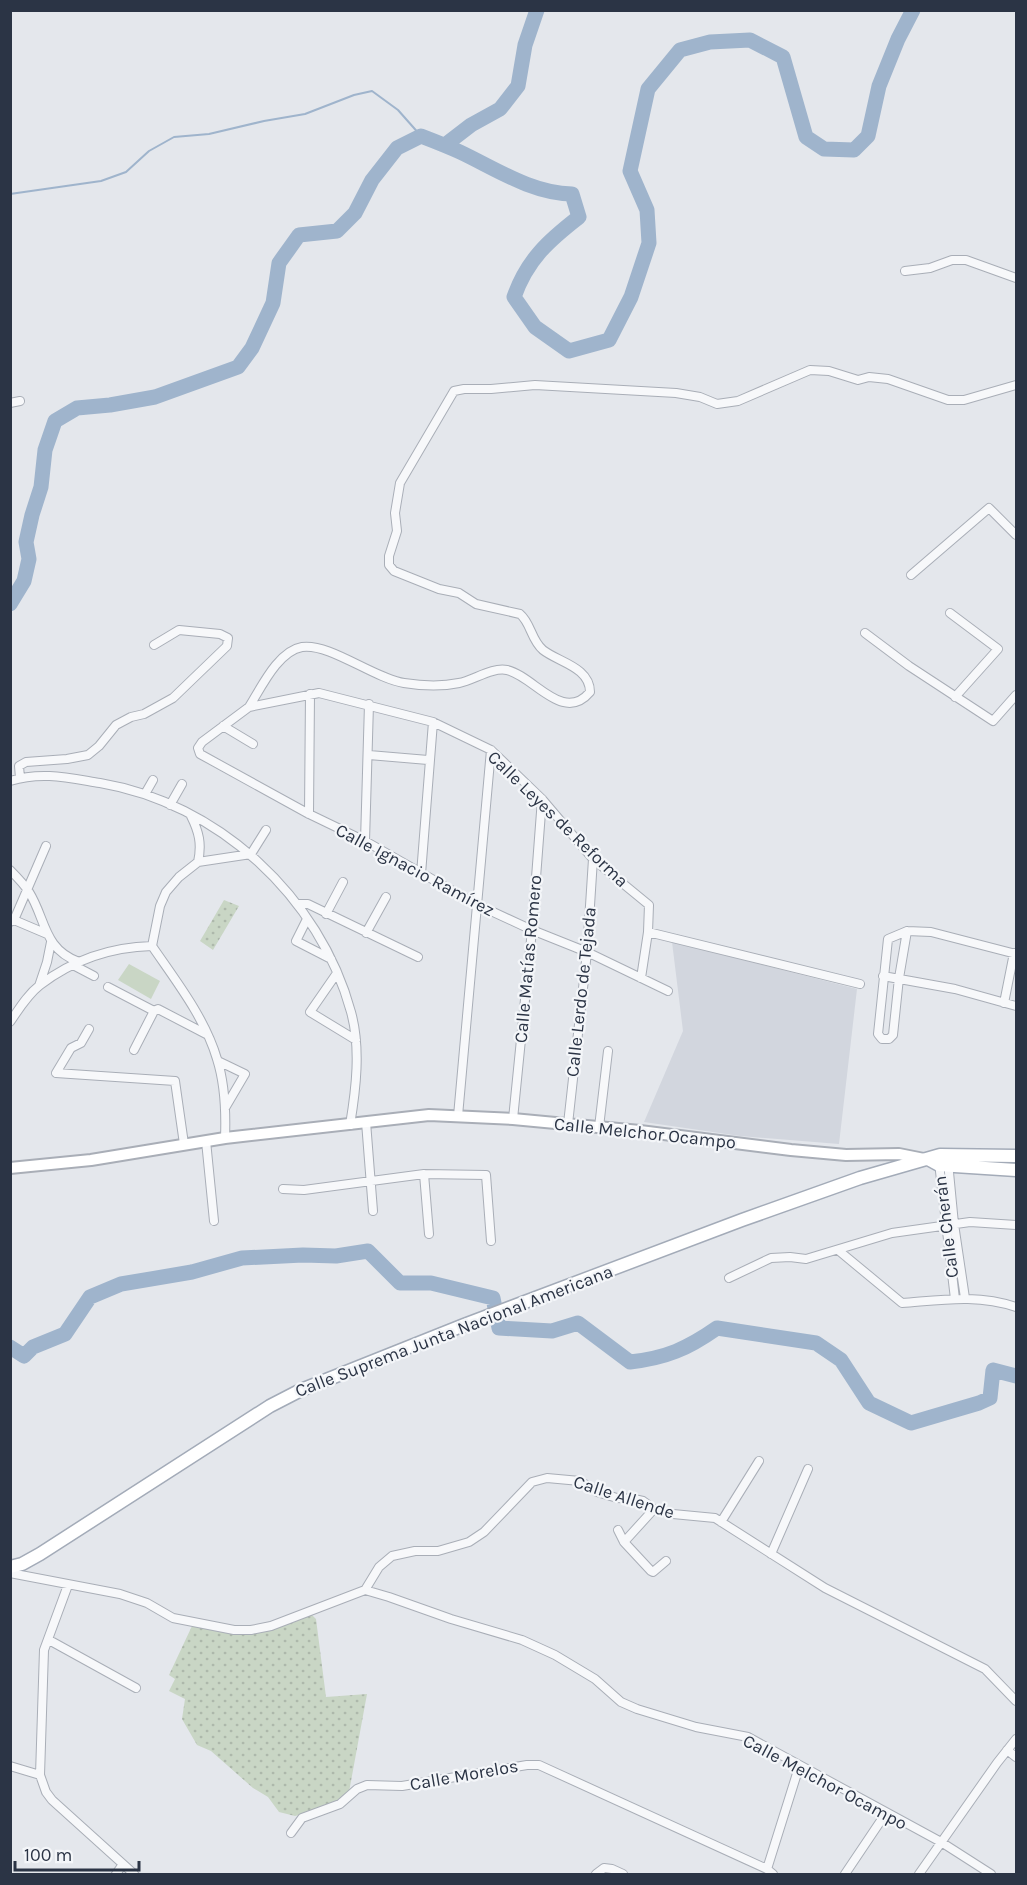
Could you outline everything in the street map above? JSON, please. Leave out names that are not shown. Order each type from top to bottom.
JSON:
[{"type":"main road","name":"Calle Suprema Junta Nacional Americana","points":[[10,1568],[40,1554],[270,1406],[301,1390],[464,1325],[860,1178],[938,1160],[1017,1156]]},
{"type":"main road","name":"Calle Suprema Junta Nacional Americana","points":[[938,1160],[1017,1170]]},
{"type":"street","points":[[905,271],[966,260],[1017,278]]},
{"type":"street","points":[[249,707],[279,660],[290,651],[303,647],[322,649],[374,674],[402,683],[439,686],[459,683],[505,669],[551,697],[569,703],[580,701],[590,692],[590,685],[575,667],[541,648],[533,638],[526,619],[520,614],[476,604],[459,593],[439,589],[394,571],[389,565],[389,556],[397,531],[395,513],[400,483],[454,391],[464,388],[491,389],[519,386],[583,387],[676,393],[700,397],[717,404],[728,404],[810,370],[830,371],[858,380],[869,377],[888,379],[948,400],[964,400],[1017,385]]},
{"type":"street","points":[[10,403],[20,401]]},
{"type":"street","points":[[911,576],[989,508],[1017,535]]},
{"type":"street","points":[[950,613],[998,649],[955,697]]},
{"type":"street","points":[[20,778],[19,766],[26,762],[88,755],[99,746],[116,725],[131,717],[144,714],[173,698],[226,646],[228,638],[220,634],[179,630],[154,645]]},
{"type":"street","points":[[865,633],[993,721],[1016,698]]},
{"type":"street","name":"Calle Leyes de Reforma","points":[[198,748],[249,707],[319,693],[433,722],[491,750],[542,799],[593,859],[649,906],[648,932]]},
{"type":"street","points":[[309,814],[310,694]]},
{"type":"street","points":[[365,841],[369,704]]},
{"type":"street","points":[[421,874],[428,760],[433,722]]},
{"type":"street","points":[[223,726],[254,744]]},
{"type":"street","name":"Calle Ignacio Ramírez","points":[[198,748],[200,754],[309,814],[365,841],[476,904],[587,952],[668,991]]},
{"type":"street","points":[[458,1116],[491,750]]},
{"type":"street","points":[[369,755],[428,760]]},
{"type":"street","points":[[10,781],[36,775],[58,775],[145,794],[208,824],[251,854],[276,879],[297,904],[331,960],[351,1012],[356,1040],[354,1100],[350,1125]]},
{"type":"street","points":[[145,794],[153,780]]},
{"type":"street","points":[[170,805],[182,784]]},
{"type":"street","name":"Calle Matías Romero","points":[[513,1119],[532,930],[542,799]]},
{"type":"street","points":[[190,815],[198,831],[201,849],[198,862]]},
{"type":"street","points":[[225,1138],[225,1108],[218,1061],[208,1035],[152,946],[160,906],[166,892],[179,877],[198,862],[251,854],[266,830]]},
{"type":"street","points":[[46,846],[12,921],[49,938]]},
{"type":"street","name":"Calle Lerdo de Tejada","points":[[568,1124],[587,952],[593,859]]},
{"type":"street","points":[[10,870],[27,888],[49,938],[61,953],[94,976]]},
{"type":"street","points":[[326,914],[343,882]]},
{"type":"street","points":[[366,933],[386,897]]},
{"type":"street","points":[[297,904],[308,904],[418,957]]},
{"type":"street","points":[[307,919],[296,941],[331,960]]},
{"type":"street","points":[[907,931],[892,1037],[882,1039],[878,1034],[888,939],[907,931],[931,932],[1015,953],[1004,1003]]},
{"type":"street","points":[[641,978],[648,932],[860,984]]},
{"type":"street","points":[[39,986],[47,962],[49,938]]},
{"type":"street","points":[[10,1022],[25,1000],[39,986],[76,963],[104,952],[152,946]]},
{"type":"street","points":[[337,973],[310,1012],[356,1040]]},
{"type":"street","points":[[883,976],[955,989],[1017,1006]]},
{"type":"street","points":[[108,987],[154,1011],[163,1010],[208,1035]]},
{"type":"street","points":[[134,1050],[154,1011]]},
{"type":"street","points":[[87,1033],[81,1043],[71,1048],[56,1073],[175,1081],[184,1144]]},
{"type":"street","points":[[599,1127],[608,1051]]},
{"type":"street","points":[[218,1061],[246,1074],[225,1108]]},
{"type":"street","name":"Calle Melchor Ocampo","points":[[10,1168],[91,1160],[225,1138],[429,1115],[513,1119],[791,1150],[846,1155],[899,1154],[938,1160]]},
{"type":"street","points":[[366,1122],[373,1211]]},
{"type":"street","points":[[206,1141],[214,1221]]},
{"type":"street","name":"Calle Cherán","points":[[938,1160],[965,1298]]},
{"type":"street","points":[[424,1174],[429,1234]]},
{"type":"street","points":[[283,1189],[304,1190],[424,1174],[486,1175],[491,1241]]},
{"type":"street","points":[[729,1278],[771,1258],[806,1259],[892,1233],[950,1224],[992,1222],[1017,1226]]},
{"type":"street","name":"Calle Cherán","points":[[950,1224],[955,1299]]},
{"type":"street","points":[[838,1250],[902,1303],[965,1298],[998,1301],[1017,1307]]},
{"type":"street","points":[[721,1522],[759,1461]]},
{"type":"street","points":[[771,1554],[808,1469]]},
{"type":"street","name":"Calle Allende","points":[[366,1590],[379,1567],[392,1556],[415,1551],[438,1551],[470,1542],[484,1532],[532,1482],[547,1478],[580,1481],[597,1492],[617,1498],[634,1498],[654,1509],[691,1517],[715,1518],[825,1588],[985,1669],[1017,1701]]},
{"type":"street","points":[[624,1542],[654,1509]]},
{"type":"street","points":[[618,1530],[624,1542],[653,1572],[666,1561]]},
{"type":"street","points":[[10,1573],[120,1594],[147,1603],[173,1618],[234,1630],[251,1630],[279,1623],[366,1590]]},
{"type":"street","points":[[68,1585],[44,1650],[40,1775],[46,1792],[52,1800],[134,1875]]},
{"type":"street","name":"Calle Melchor Ocampo","points":[[366,1590],[522,1640],[555,1655],[595,1679],[621,1702],[637,1710],[696,1727],[748,1737],[799,1767],[940,1842],[991,1875]]},
{"type":"street","points":[[49,1640],[136,1688]]},
{"type":"street","points":[[919,1875],[940,1842],[1017,1739]]},
{"type":"street","points":[[1007,1750],[1017,1757]]},
{"type":"street","name":"Calle Morelos","points":[[291,1833],[302,1818],[340,1804],[357,1789],[367,1785],[402,1786],[527,1765],[539,1765],[770,1872]]},
{"type":"street","points":[[10,1766],[40,1775]]},
{"type":"street","points":[[770,1872],[799,1767]]},
{"type":"street","points":[[845,1875],[886,1813]]},
{"type":"street","points":[[116,1875],[123,1864]]},
{"type":"street","points":[[596,1875],[604,1868],[612,1869],[623,1875]]},
{"type":"shaded area","points":[[672,942],[857,989],[839,1144],[740,1136],[644,1122],[683,1031]]},
{"type":"green space","points":[[224,900],[239,906],[213,950],[200,941]]},
{"type":"green space","points":[[129,964],[160,981],[151,999],[118,980]]},
{"type":"green space","points":[[311,1614],[316,1619],[326,1697],[367,1694],[349,1792],[338,1801],[295,1816],[279,1812],[268,1797],[253,1788],[211,1751],[197,1745],[182,1719],[185,1699],[169,1691],[175,1679],[169,1675],[192,1626],[245,1635],[260,1633]]},
{"type":"waterway","points":[[445,145],[471,125],[500,109],[518,86],[525,45],[537,10]]},
{"type":"waterway","points":[[10,604],[24,581],[29,559],[26,542],[41,487],[45,450],[55,421],[77,408],[155,397],[238,367],[252,348],[273,303],[279,263],[299,235],[337,231],[355,213],[372,180],[397,148],[421,136],[528,185],[557,193],[572,194],[579,217],[540,252],[525,272],[514,297],[535,327],[569,351],[609,340],[631,297],[649,243],[647,210],[630,171],[648,89],[680,50],[710,42],[750,40],[783,57],[806,137],[824,149],[854,150],[868,136],[879,86],[898,39],[913,10]]},
{"type":"waterway","points":[[10,194],[101,181],[126,172],[149,151],[174,137],[209,134],[305,114],[354,95],[372,91],[398,110],[421,136]]},
{"type":"waterway","points":[[10,1347],[24,1356],[33,1347],[65,1334],[90,1297],[121,1284],[192,1272],[242,1258],[336,1256],[368,1251],[400,1283],[431,1283],[493,1298],[499,1328],[552,1331],[578,1323],[630,1362],[655,1358],[676,1351],[696,1342],[717,1328],[816,1343],[841,1360],[869,1403],[911,1423],[990,1398],[993,1370],[1016,1376]]}]
